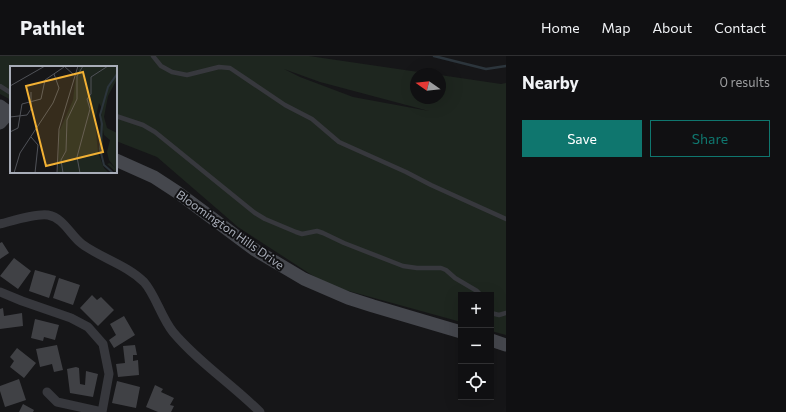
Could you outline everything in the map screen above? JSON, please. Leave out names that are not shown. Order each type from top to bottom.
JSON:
[{"type":"street","name":"Bloomington Hills Drive","points":[[117,160],[160,181],[255,250],[304,279],[360,302],[458,331]]},
{"type":"street","points":[[0,224],[33,216],[47,215],[60,220],[80,242],[94,252],[131,272],[144,283],[172,331],[208,368],[260,412]]},
{"type":"street","points":[[0,292],[71,318],[88,327],[103,344],[109,374],[102,412],[56,402],[46,392]]},
{"type":"street","points":[[494,341],[506,345]]},
{"type":"lane","points":[[153,56],[161,66],[172,72],[187,74],[218,67],[230,68],[285,105],[312,119],[339,142],[506,219]]},
{"type":"lane","points":[[0,86],[10,92]]},
{"type":"lane","points":[[117,116],[143,125],[155,132],[265,219],[302,234],[318,231],[403,266],[417,268],[441,268],[479,292]]},
{"type":"lane","points":[[494,314],[499,315],[506,313]]},
{"type":"shaded area","points":[[0,56],[309,56],[410,71],[410,104],[446,104],[446,76],[501,84],[506,83],[506,335],[494,332],[494,292],[458,292],[458,321],[327,285],[238,227],[157,157],[117,141],[117,66],[10,66],[10,99],[0,94]],"holes":[[[284,69],[320,82],[429,111],[353,97],[300,77]]]},
{"type":"building","points":[[2,242],[9,253],[0,259],[0,243]]},
{"type":"building","points":[[14,258],[31,271],[18,289],[0,276]]},
{"type":"building","points":[[35,270],[56,276],[49,298],[29,291]]},
{"type":"building","points":[[59,278],[80,285],[73,305],[53,298]]},
{"type":"building","points":[[92,295],[97,300],[101,297],[114,310],[98,326],[80,308]]},
{"type":"building","points":[[3,308],[4,316],[22,313],[23,326],[0,329],[0,309]]},
{"type":"building","points":[[124,316],[135,335],[114,348],[109,340],[116,335],[110,324]]},
{"type":"building","points":[[35,319],[59,325],[55,340],[44,337],[43,341],[31,338]]},
{"type":"building","points":[[57,345],[63,370],[54,372],[52,364],[40,367],[36,349]]},
{"type":"building","points":[[135,345],[137,355],[133,355],[133,361],[138,360],[139,375],[118,377],[116,364],[125,363],[123,346]]},
{"type":"building","points":[[17,348],[36,363],[24,378],[10,367],[14,361],[10,357]]},
{"type":"building","points":[[76,367],[79,368],[80,384],[85,385],[86,371],[98,374],[93,397],[70,393],[67,369]]},
{"type":"building","points":[[19,379],[26,400],[5,407],[0,386]]},
{"type":"building","points":[[117,381],[140,387],[136,408],[112,403]]},
{"type":"building","points":[[155,385],[163,389],[161,392],[174,398],[170,405],[174,406],[171,412],[158,412],[146,407]]},
{"type":"building","points":[[23,404],[34,410],[33,412],[19,412]]},
{"type":"waterway","points":[[434,56],[486,69],[506,66]]}]
